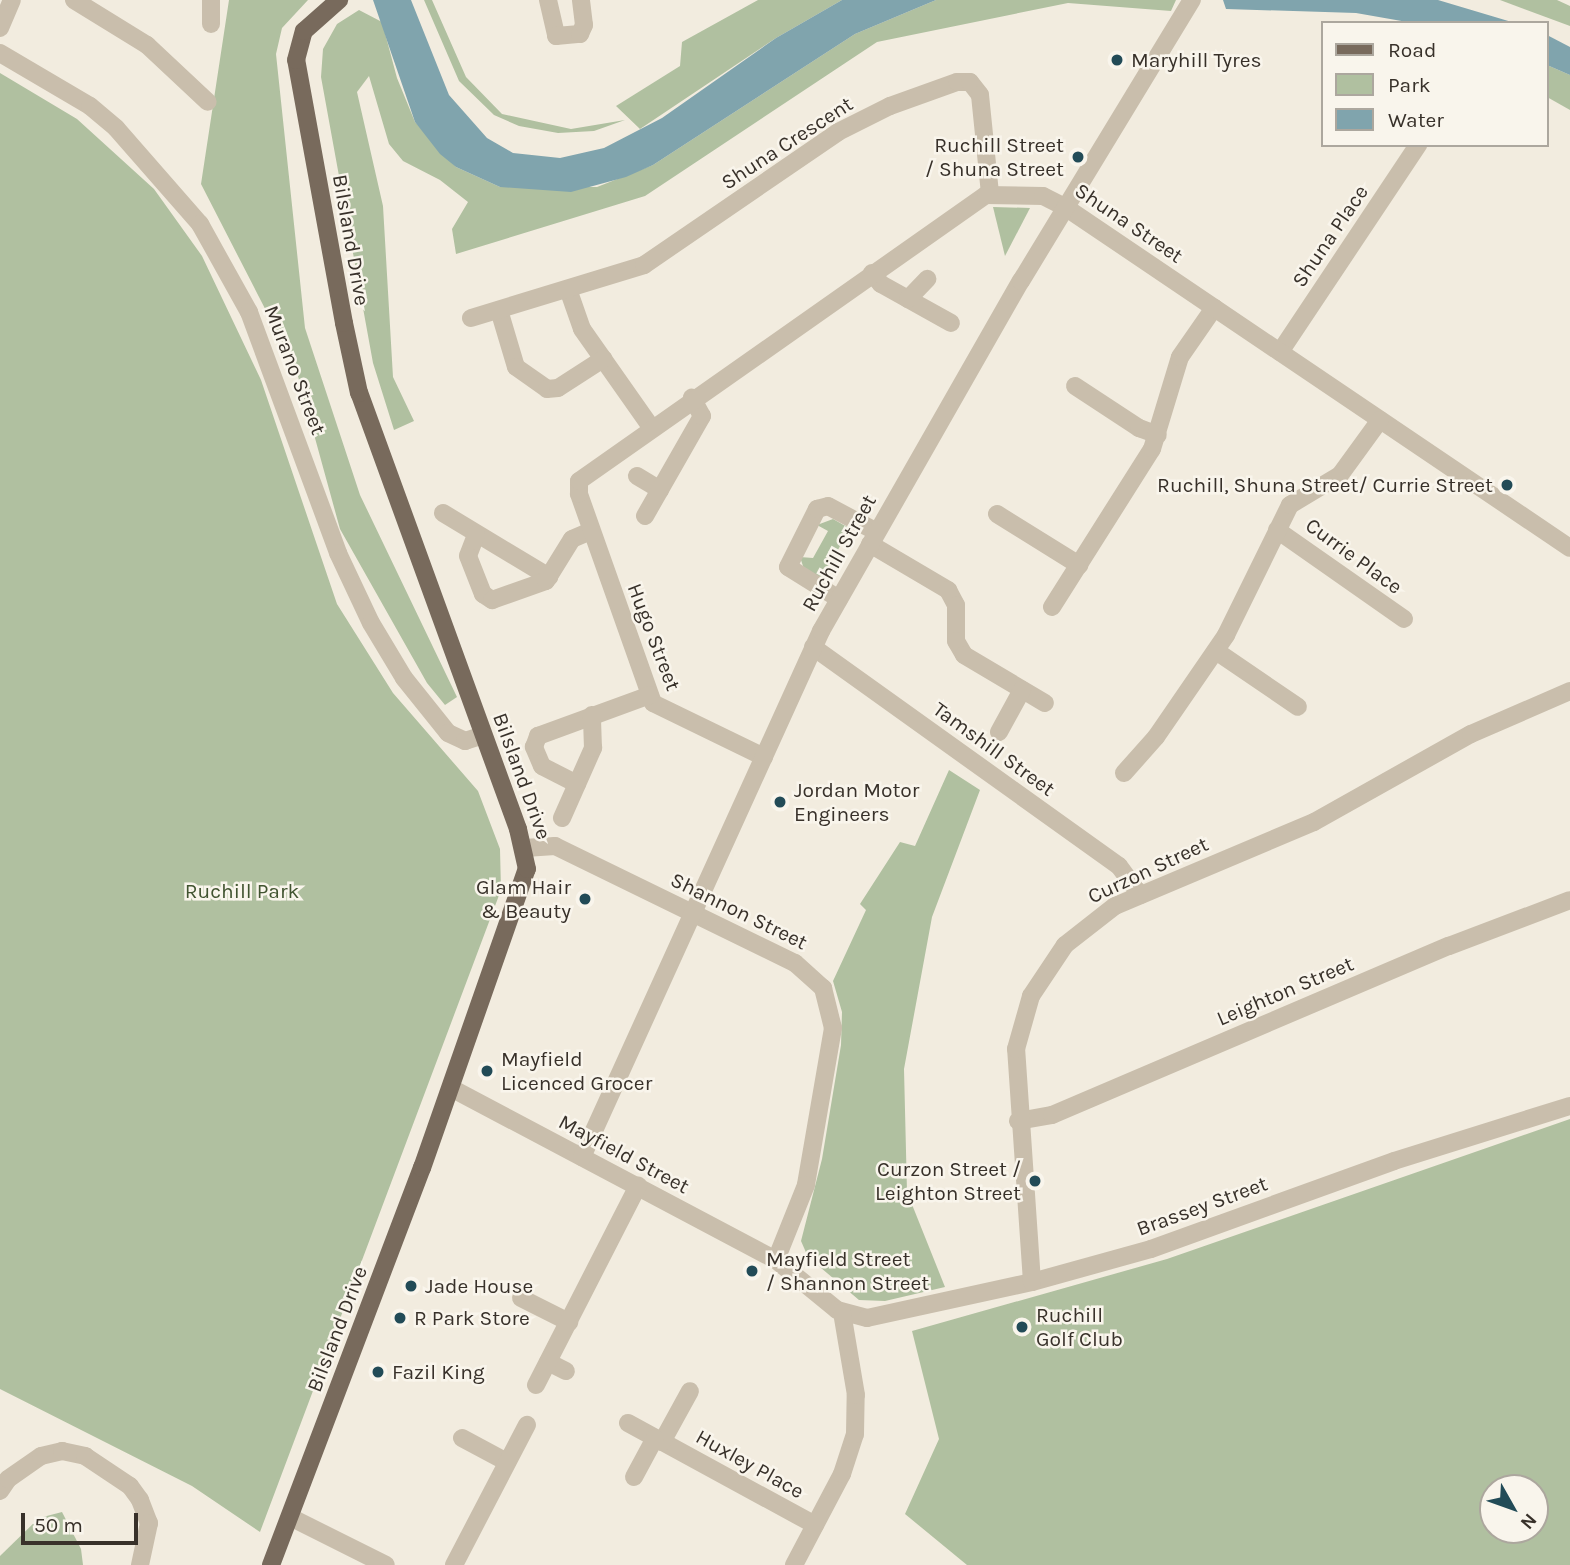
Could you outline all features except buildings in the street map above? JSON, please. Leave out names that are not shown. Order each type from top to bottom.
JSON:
[{"type":"main road","name":"Bilsland Drive","points":[[271,1565],[451,1088],[520,898],[527,869],[525,848],[359,393],[296,60],[303,31],[339,0]]},
{"type":"street","points":[[0,29],[12,0]]},
{"type":"street","points":[[74,0],[190,73],[208,102]]},
{"type":"street","points":[[548,0],[556,36],[580,34],[584,25],[581,0]]},
{"type":"street","points":[[209,1],[211,24]]},
{"type":"street","name":"Ruchill Street","points":[[582,1157],[813,647],[1065,207],[1187,6]]},
{"type":"street","name":"Murano Street","points":[[0,53],[90,106],[116,128],[200,224],[249,312],[333,542],[370,623],[404,678],[448,733],[466,741],[484,735]]},
{"type":"street","name":"Shuna Crescent","points":[[471,318],[649,262],[846,128],[957,82],[970,82],[981,95],[990,194]]},
{"type":"street","name":"Shuna Place","points":[[1280,352],[1417,147]]},
{"type":"street","points":[[568,289],[579,325],[651,426],[990,194]]},
{"type":"street","name":"Shuna Street","points":[[990,194],[1043,196],[1065,207],[1569,547]]},
{"type":"street","points":[[872,273],[908,299],[951,323]]},
{"type":"street","points":[[908,299],[927,279]]},
{"type":"street","points":[[1052,607],[1158,435],[1180,357],[1214,308]]},
{"type":"street","points":[[499,310],[516,367],[547,389],[558,388],[603,359]]},
{"type":"street","points":[[1075,386],[1142,430],[1158,435]]},
{"type":"street","points":[[645,516],[702,416],[692,398]]},
{"type":"street","name":"Currie Place","points":[[1124,773],[1156,737],[1216,651],[1245,601],[1277,530],[1294,502],[1340,475],[1380,420]]},
{"type":"street","name":"Hugo Street","points":[[651,426],[581,477],[578,490],[591,531],[650,695],[663,711],[764,757]]},
{"type":"street","points":[[637,476],[660,490]]},
{"type":"street","points":[[839,599],[788,567],[817,509],[828,506],[944,587],[956,605],[955,636],[961,651],[1045,703]]},
{"type":"street","points":[[443,513],[549,577]]},
{"type":"street","points":[[997,514],[1079,565]]},
{"type":"street","name":"Currie Place","points":[[1277,530],[1404,619]]},
{"type":"street","points":[[476,535],[468,556],[486,599],[497,599],[549,577],[572,539],[591,531]]},
{"type":"street","name":"Tamshill Street","points":[[813,647],[1119,866],[1140,895]]},
{"type":"street","points":[[1216,651],[1298,707]]},
{"type":"street","points":[[999,732],[1022,690]]},
{"type":"street","name":"Curzon Street","points":[[1032,1282],[1018,1121],[1017,1039],[1040,979],[1076,933],[1140,895],[1314,821],[1426,756],[1570,691]]},
{"type":"street","points":[[577,784],[542,766],[534,744],[542,733],[650,695]]},
{"type":"street","points":[[562,818],[593,748],[592,715]]},
{"type":"street","name":"Shannon Street","points":[[525,848],[555,846],[804,968],[818,980],[831,1007],[833,1028],[806,1185],[776,1260]]},
{"type":"street","name":"Leighton Street","points":[[1018,1121],[1052,1115],[1449,946],[1570,900]]},
{"type":"street","name":"Mayfield Street","points":[[451,1088],[776,1260],[842,1312]]},
{"type":"street","name":"Brassey Street","points":[[842,1312],[867,1318],[886,1317],[1032,1282],[1178,1241],[1394,1161],[1570,1106]]},
{"type":"street","points":[[536,1385],[638,1186]]},
{"type":"street","points":[[521,1298],[569,1322]]},
{"type":"street","points":[[794,1565],[846,1465],[855,1434],[856,1395],[842,1312]]},
{"type":"street","points":[[548,1362],[566,1371]]},
{"type":"street","name":"Huxley Place","points":[[634,1477],[690,1391]]},
{"type":"street","name":"Huxley Place","points":[[628,1423],[815,1525]]},
{"type":"street","points":[[454,1565],[527,1425]]},
{"type":"street","points":[[462,1438],[507,1462]]},
{"type":"street","points":[[0,1491],[8,1479],[41,1456],[62,1451],[85,1456],[130,1486],[140,1500],[149,1523],[140,1565]]},
{"type":"street","points":[[290,1517],[386,1565]]},
{"type":"green space","points":[[229,0],[308,0],[282,28],[276,54],[305,328],[360,495],[457,697],[445,705],[427,683],[340,529],[296,369],[201,184]]},
{"type":"green space","points":[[424,0],[432,0],[466,77],[502,114],[571,129],[625,120],[594,131],[558,133],[519,126],[494,115],[459,81]]},
{"type":"green space","points":[[758,0],[842,0],[776,38],[640,129],[616,106],[680,66],[682,42]]},
{"type":"green space","points":[[936,0],[1176,0],[1171,11],[1068,3],[877,42],[645,196],[456,254],[452,229],[468,202],[440,180],[403,161],[389,144],[369,76],[357,92],[383,206],[393,377],[414,421],[394,430],[373,363],[321,77],[323,49],[337,24],[359,10],[382,22],[397,78],[415,122],[456,167],[500,187],[597,187],[653,165],[855,34]]},
{"type":"green space","points":[[1500,0],[1557,0],[1570,6],[1570,26]]},
{"type":"green space","points":[[1549,66],[1570,75],[1570,110],[1549,98]]},
{"type":"green space","name":"Ruchill Park","points":[[0,73],[77,119],[154,189],[202,256],[261,380],[337,604],[393,693],[478,791],[500,849],[501,890],[260,1532],[192,1486],[0,1389]]},
{"type":"green space","points":[[993,207],[1030,208],[1005,256]]},
{"type":"green space","points":[[833,519],[849,528],[825,576],[817,577],[804,569],[800,557],[813,558],[828,531],[817,525]]},
{"type":"green space","points":[[949,770],[980,790],[932,917],[904,1069],[907,1192],[945,1287],[885,1301],[859,1300],[808,1257],[801,1241],[822,1159],[841,1045],[842,1012],[833,981],[866,910],[860,904],[900,842],[915,846]]},
{"type":"green space","points":[[1570,1119],[1570,1565],[967,1565],[905,1514],[939,1439],[912,1331],[1167,1259]]},
{"type":"green space","points":[[62,1512],[81,1549],[83,1565],[0,1565],[0,1556],[39,1518]]},
{"type":"water","points":[[373,0],[411,0],[449,95],[487,138],[513,153],[560,158],[604,148],[662,118],[776,38],[842,0],[936,0],[855,34],[653,165],[626,177],[571,192],[500,187],[456,167],[440,154],[415,122]]},
{"type":"water","points":[[1223,0],[1438,0],[1508,21],[1402,21],[1356,13],[1226,9]]},
{"type":"water","points":[[1549,36],[1570,47],[1570,75],[1549,66]]},
{"type":"place","name":"Maryhill Tyres","points":[[1117,60]]},
{"type":"place","name":"Ruchill Street / Shuna Street","points":[[1078,157]]},
{"type":"place","name":"Ruchill, Shuna Street/ Currie Street","points":[[1507,485]]},
{"type":"place","name":"Jordan Motor Engineers","points":[[780,802]]},
{"type":"place","name":"Glam Hair & Beauty","points":[[585,899]]},
{"type":"place","name":"Mayfield Licenced Grocer","points":[[487,1071]]},
{"type":"place","name":"Curzon Street / Leighton Street","points":[[1035,1181]]},
{"type":"place","name":"Mayfield Street / Shannon Street","points":[[752,1271]]},
{"type":"place","name":"Jade House","points":[[411,1286]]},
{"type":"place","name":"R Park Store","points":[[400,1318]]},
{"type":"place","name":"Ruchill Golf Club","points":[[1022,1327]]},
{"type":"place","name":"Fazil King","points":[[378,1372]]}]
